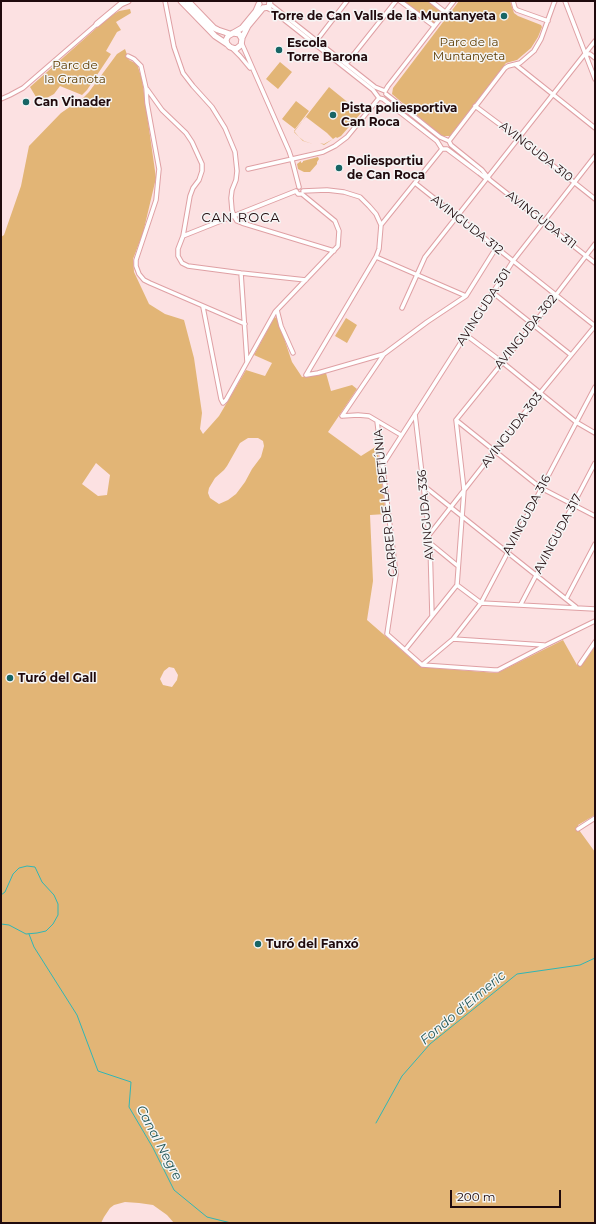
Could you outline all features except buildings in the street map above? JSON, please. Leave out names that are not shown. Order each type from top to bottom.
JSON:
[{"type":"street","points":[[1,99],[23,88],[121,4],[128,1]]},
{"type":"street","points":[[181,1],[215,36],[232,48],[253,72]]},
{"type":"street","points":[[188,1],[214,28],[238,34],[242,38]]},
{"type":"street","points":[[316,40],[347,1]]},
{"type":"street","points":[[346,64],[396,1]]},
{"type":"street","points":[[400,1],[434,26]]},
{"type":"street","points":[[431,1],[445,12]]},
{"type":"street","points":[[248,169],[323,152],[336,146],[347,137],[380,98],[385,98],[384,92],[454,1]]},
{"type":"street","points":[[513,1],[517,10],[548,21]]},
{"type":"street","points":[[565,1],[595,79]]},
{"type":"street","points":[[166,2],[174,47],[183,73],[212,107],[225,128],[235,152],[237,171],[231,198],[232,210],[237,221],[334,251]]},
{"type":"street","points":[[448,142],[505,68],[520,63],[534,51],[541,39],[554,2]]},
{"type":"street","points":[[227,44],[227,38],[232,33],[242,28],[256,11],[266,4]]},
{"type":"street","points":[[266,4],[316,40],[448,142],[482,170],[488,178]]},
{"type":"street","points":[[203,306],[220,399],[223,403],[276,311],[338,246],[338,226],[330,216],[302,192],[302,188],[299,187],[292,160],[242,44],[242,38],[248,26],[266,4]]},
{"type":"street","points":[[266,4],[373,90],[380,98],[437,141],[441,147],[448,149],[479,174],[488,178]]},
{"type":"street","points":[[402,308],[425,257],[595,41]]},
{"type":"street","points":[[232,48],[238,48],[242,44]]},
{"type":"street","points":[[585,54],[590,54],[595,58]]},
{"type":"street","points":[[128,56],[134,59],[141,66],[159,169],[156,200],[136,260],[136,266],[139,274],[144,280],[245,324]]},
{"type":"street","points":[[516,65],[595,128]]},
{"type":"street","points":[[146,88],[162,110],[186,133],[192,142],[202,164],[201,175],[191,195],[183,236],[178,249],[178,256],[182,263],[199,268],[306,280]]},
{"type":"street","points":[[380,98],[378,92],[384,92]]},
{"type":"street","name":"AVINGUDA 310","points":[[475,106],[595,199]]},
{"type":"street","points":[[381,225],[415,183],[441,147],[441,142],[448,142]]},
{"type":"street","points":[[448,142],[450,147],[448,149]]},
{"type":"street","name":"AVINGUDA 301","points":[[382,466],[513,261],[595,156]]},
{"type":"street","name":"AVINGUDA 311","points":[[488,178],[595,263]]},
{"type":"street","name":"AVINGUDA 312","points":[[415,183],[595,326]]},
{"type":"street","points":[[183,236],[296,191],[299,187]]},
{"type":"street","points":[[296,191],[298,194],[302,192],[326,190],[344,192],[360,197],[370,206],[381,225],[381,238],[376,257],[306,375],[384,354]]},
{"type":"street","name":"AVINGUDA 302","points":[[456,420],[595,244]]},
{"type":"street","points":[[401,435],[369,416],[358,414],[342,416],[384,354],[427,322],[466,296],[496,248]]},
{"type":"street","points":[[376,257],[466,296]]},
{"type":"street","points":[[241,273],[248,362]]},
{"type":"street","points":[[492,292],[571,355]]},
{"type":"street","points":[[276,311],[293,352]]},
{"type":"street","name":"AVINGUDA 303","points":[[429,535],[540,393],[595,326]]},
{"type":"street","points":[[466,335],[576,422],[595,433]]},
{"type":"street","name":"AVINGUDA 316","points":[[422,665],[453,639],[481,603],[595,387]]},
{"type":"street","name":"AVINGUDA 336","points":[[415,414],[430,543],[432,616]]},
{"type":"street","points":[[456,420],[541,488],[595,516]]},
{"type":"street","points":[[456,420],[464,490],[457,585],[405,650],[422,665],[498,670],[595,621]]},
{"type":"street","name":"CARRER DE LA PETÚNIA","points":[[377,421],[396,574],[387,634],[405,650]]},
{"type":"street","name":"AVINGUDA 317","points":[[521,604],[595,463]]},
{"type":"street","points":[[423,486],[576,607]]},
{"type":"street","points":[[430,543],[458,566]]},
{"type":"street","points":[[566,599],[595,544]]},
{"type":"street","points":[[457,585],[481,603],[595,608]]},
{"type":"street","points":[[453,639],[546,645]]},
{"type":"street","points":[[580,664],[595,642]]},
{"type":"street","points":[[578,829],[595,818]]},
{"type":"green space","points":[[403,1],[428,1],[440,10],[440,15],[435,23],[431,23]]},
{"type":"green space","name":"Parc de la Muntanyeta","points":[[459,1],[510,1],[514,13],[541,25],[542,27],[531,48],[517,60],[506,63],[450,136],[441,136],[392,94],[393,88]]},
{"type":"green space","name":"Parc de la Granota","points":[[130,9],[131,13],[116,22],[121,30],[117,32],[106,51],[111,54],[82,95],[60,86],[54,94],[45,99],[36,97],[30,87],[109,17],[119,11]]},
{"type":"green space","points":[[125,49],[129,60],[137,64],[142,79],[156,178],[143,233],[133,259],[134,272],[149,304],[165,314],[184,320],[194,358],[202,413],[200,429],[203,434],[219,416],[246,370],[265,376],[272,363],[254,355],[274,318],[277,317],[292,362],[302,377],[326,373],[331,391],[352,385],[357,389],[328,432],[361,456],[377,446],[386,514],[370,515],[373,581],[367,620],[421,667],[497,673],[563,640],[577,665],[595,638],[595,815],[578,825],[579,830],[595,852],[595,1223],[174,1223],[167,1215],[153,1205],[125,1202],[114,1205],[110,1208],[101,1223],[1,1223],[1,237],[4,235],[21,186],[29,146],[61,113],[89,92],[117,54]],"holes":[[[248,438],[258,438],[263,441],[264,446],[261,457],[236,494],[219,504],[210,498],[208,493],[209,488],[215,478],[227,466],[240,443]],[[96,463],[110,475],[107,495],[98,496],[82,484]],[[169,667],[174,668],[178,675],[177,680],[172,687],[163,685],[160,679],[164,671]]]},
{"type":"green space","points":[[280,62],[292,72],[278,89],[266,79]]},
{"type":"green space","name":"Pista poliesportiva Can Roca","points":[[329,87],[361,113],[341,136],[333,139],[306,117],[302,121]]},
{"type":"green space","points":[[296,101],[309,111],[295,129],[282,119]]},
{"type":"green space","points":[[318,157],[319,159],[317,164],[310,172],[304,172],[298,169],[297,164],[301,161],[301,163],[303,161]]},
{"type":"green space","points":[[346,318],[357,325],[347,343],[335,336]]},
{"type":"waterway","points":[[1,895],[5,892],[13,874],[19,868],[27,866],[35,867],[42,882],[54,895],[58,904],[58,915],[53,924],[46,931],[26,934],[9,925],[1,924]]},
{"type":"waterway","name":"Canal Negre","points":[[29,934],[34,947],[77,1015],[98,1071],[131,1082],[129,1107],[153,1148],[174,1190],[207,1217],[231,1223]]},
{"type":"waterway","name":"Fondo d'Eimeric","points":[[376,1123],[402,1076],[430,1044],[517,974],[580,965],[595,958]]},
{"type":"place","name":"Torre de Can Valls de la Muntanyeta","points":[[504,16]]},
{"type":"place","name":"Escola Torre Barona","points":[[279,50]]},
{"type":"place","name":"Can Vinader","points":[[26,102]]},
{"type":"place","name":"Pista poliesportiva Can Roca","points":[[333,115]]},
{"type":"place","name":"Poliesportiu de Can Roca","points":[[339,168]]},
{"type":"place","name":"Turó del Gall","points":[[10,678]]},
{"type":"place","name":"Turó del Fanxó","points":[[258,944]]},
{"type":"district","name":"CAN ROCA","points":[[241,218]]}]
